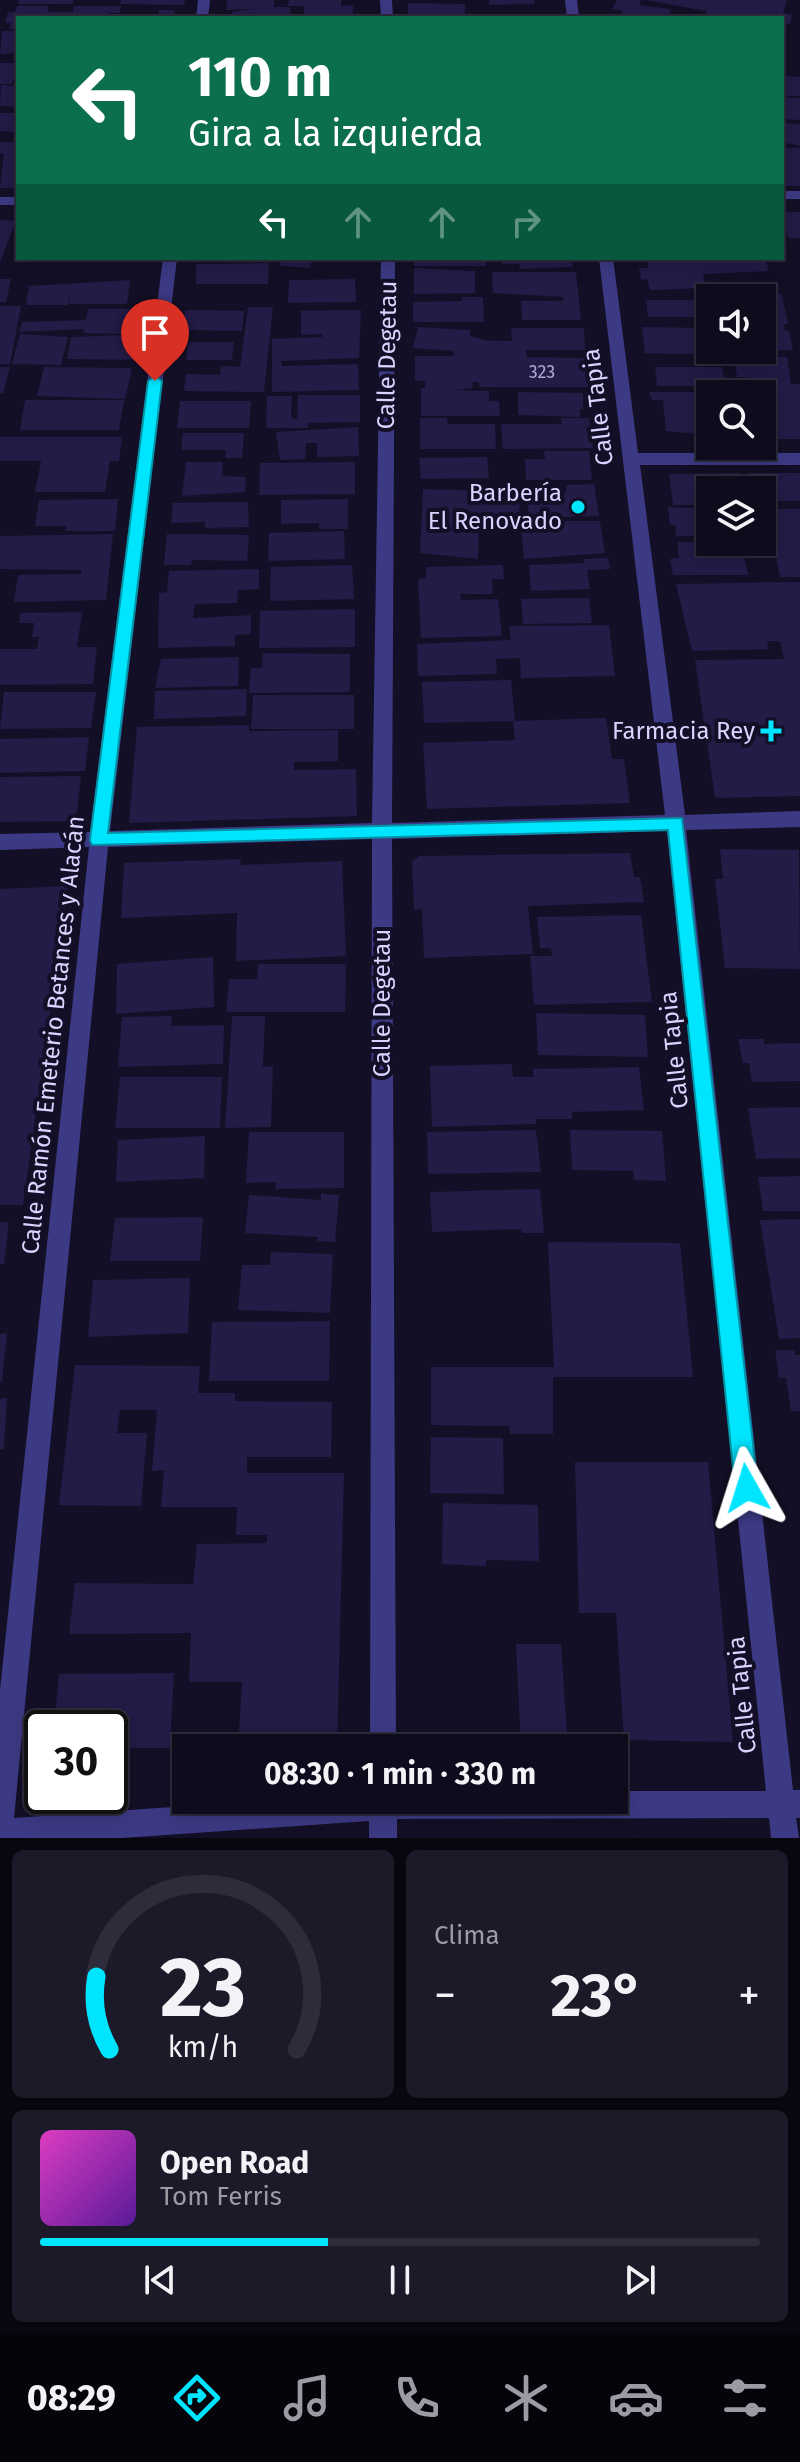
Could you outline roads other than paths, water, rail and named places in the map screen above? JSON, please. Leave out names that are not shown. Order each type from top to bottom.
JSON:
[{"type":"street","name":"Calle Ramón Emeterio Betances y Alacán","points":[[0,1819],[99,840],[170,260]]},
{"type":"street","name":"Calle Degetau","points":[[383,1734],[382,830],[388,260]]},
{"type":"street","name":"Calle Tapia","points":[[606,260],[676,823],[790,1805],[785,1838]]},
{"type":"street","points":[[630,459],[800,459]]},
{"type":"street","points":[[0,842],[800,819]]},
{"type":"street","points":[[628,1804],[790,1805]]},
{"type":"street","points":[[0,1833],[243,1814]]},
{"type":"street","points":[[383,1814],[383,1838]]},
{"type":"place","name":"Barbería El Renovado","points":[[578,507]]},
{"type":"place","name":"Farmacia Rey","points":[[771,731]]}]
